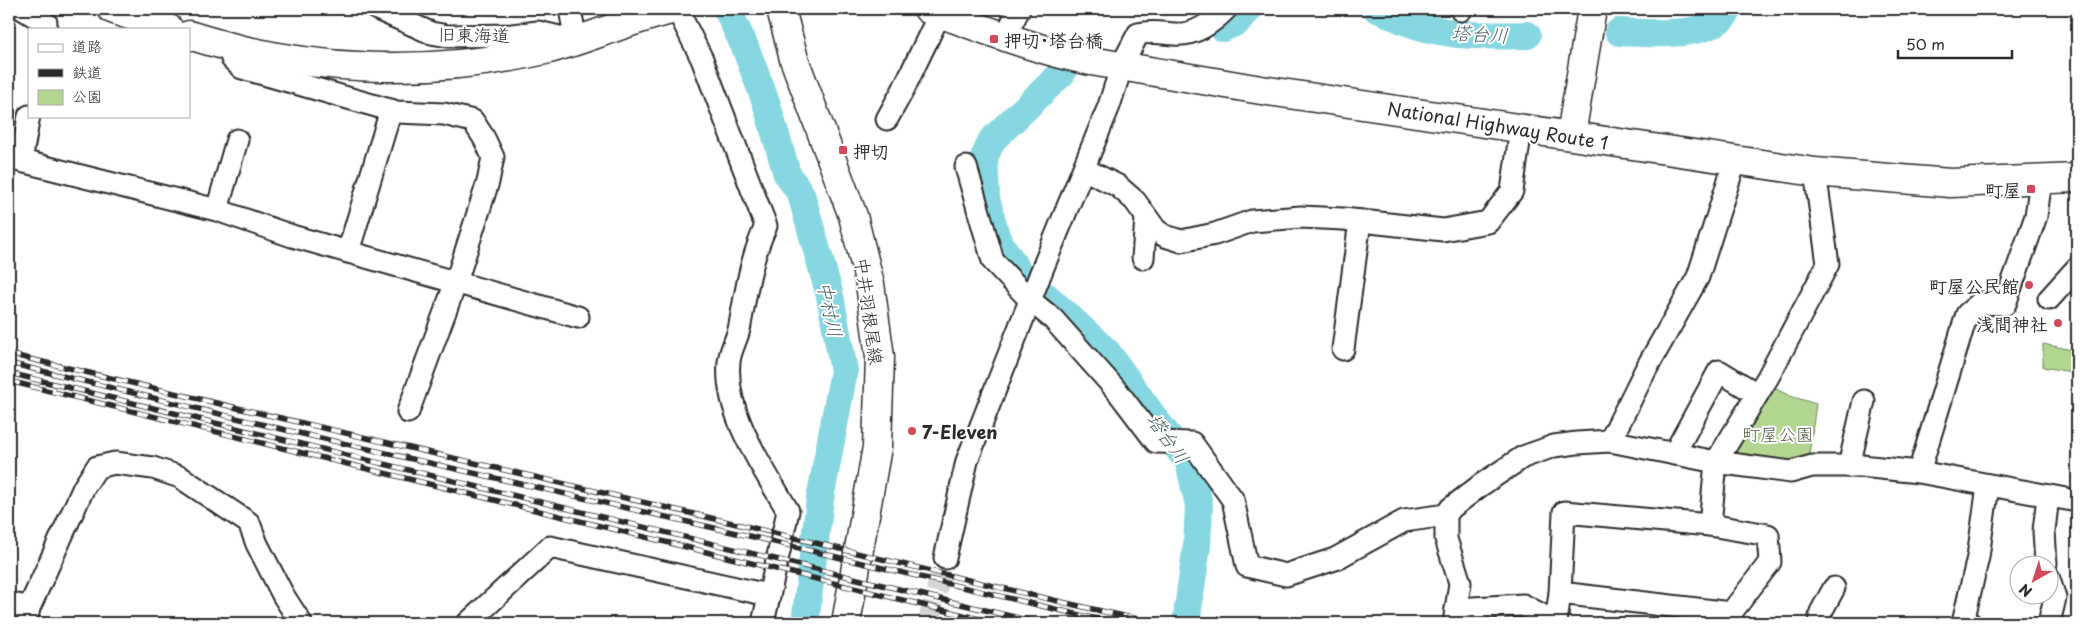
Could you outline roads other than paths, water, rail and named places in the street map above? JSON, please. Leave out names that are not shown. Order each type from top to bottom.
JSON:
[{"type":"main road","points":[[112,9],[166,28]]},
{"type":"main road","points":[[190,35],[230,48],[283,59],[369,67],[436,66],[505,58],[546,49],[672,9]]},
{"type":"main road","name":"中井羽根尾線","points":[[781,9],[794,59],[854,216],[870,284],[880,357],[877,447],[846,623]]},
{"type":"main road","points":[[1571,135],[1592,9]]},
{"type":"main road","name":"National Highway Route 1","points":[[934,11],[1064,56],[1091,61],[1127,54],[1261,90],[1735,161],[1815,172],[1950,183],[2077,178]]},
{"type":"street","points":[[23,9],[46,26]]},
{"type":"street","name":"旧東海道","points":[[377,9],[431,34],[448,36],[512,36],[538,32],[576,41]]},
{"type":"street","points":[[570,9],[576,41]]},
{"type":"street","points":[[672,9],[702,59],[766,226],[751,265],[739,333],[729,359],[728,386],[734,412],[788,512],[763,623]]},
{"type":"street","points":[[1005,37],[1019,9]]},
{"type":"street","points":[[887,120],[908,82],[934,11]]},
{"type":"street","points":[[945,558],[967,461],[1042,270],[1110,106],[1127,54],[1138,34],[1152,31],[1176,34],[1192,32],[1199,30],[1220,15]]},
{"type":"street","points":[[230,48],[232,59],[242,68],[389,116],[448,124],[467,133]]},
{"type":"street","points":[[389,116],[444,114],[473,121],[493,156],[488,182],[456,282],[408,412]]},
{"type":"street","points":[[348,252],[389,116]]},
{"type":"street","points":[[28,118],[15,159],[217,210],[292,236],[578,317]]},
{"type":"street","points":[[1084,170],[1118,186],[1135,200],[1156,230],[1165,236],[1181,240],[1215,234],[1252,220],[1301,217],[1442,230],[1488,222],[1512,190],[1521,128]]},
{"type":"street","points":[[217,210],[237,140]]},
{"type":"street","points":[[1610,442],[1646,368],[1698,277],[1735,161]]},
{"type":"street","points":[[966,167],[993,261],[1030,300],[1053,319],[1098,370],[1156,442],[1192,443],[1233,500],[1247,566],[1286,575],[1335,559],[1404,522],[1446,515]]},
{"type":"street","points":[[1710,525],[1716,462],[1757,394],[1828,264],[1815,172]]},
{"type":"street","points":[[1919,472],[1966,314],[1980,303],[2005,304],[2036,216],[2041,180]]},
{"type":"street","points":[[1143,258],[1146,218]]},
{"type":"street","points":[[1343,349],[1360,221]]},
{"type":"street","points":[[2049,299],[2077,268]]},
{"type":"street","points":[[1674,454],[1719,371],[1757,394]]},
{"type":"street","points":[[1849,466],[1864,401]]},
{"type":"street","points":[[1560,593],[1731,618],[1770,562],[1768,535],[1710,525],[1564,512],[1557,622],[1523,605],[1455,616],[1460,583],[1446,539],[1446,515],[1451,508],[1481,485],[1523,457],[1554,446],[1577,442],[1610,442],[1716,462],[1791,472],[1812,466],[1849,466],[1919,472],[2077,501]]},
{"type":"street","points":[[9,603],[28,616],[84,486],[98,468],[115,463],[153,468],[180,477],[249,523],[283,595],[301,623]]},
{"type":"street","points":[[1970,623],[1963,622],[1978,557],[1988,486]]},
{"type":"street","points":[[2045,554],[2044,531],[2048,496]]},
{"type":"street","points":[[468,623],[550,547],[768,595]]},
{"type":"street","points":[[1819,623],[1821,612],[1834,588]]},
{"type":"street","points":[[2049,623],[2054,604]]},
{"type":"waterway","name":"中村川","points":[[727,9],[745,47],[766,102],[787,174],[801,194],[830,296],[844,371],[820,499],[805,623]]},
{"type":"waterway","name":"塔台川","points":[[1223,28],[1237,22],[1249,9]]},
{"type":"waterway","name":"塔台川","points":[[1377,9],[1411,23],[1444,32],[1485,35],[1527,35]]},
{"type":"waterway","name":"塔台川","points":[[1619,32],[1673,33],[1701,29],[1722,18],[1729,9]]},
{"type":"waterway","name":"塔台川","points":[[1016,268],[997,239],[986,199],[984,158],[992,140],[1062,73]]},
{"type":"waterway","name":"塔台川","points":[[1047,297],[1107,352],[1157,422],[1189,462],[1199,505],[1197,545],[1187,616]]},
{"type":"tunnel","points":[[928,623],[945,558]]},
{"type":"railway","points":[[9,354],[1156,623]]},
{"type":"railway","points":[[9,363],[294,432],[745,535],[1113,623]]},
{"type":"railway","points":[[9,373],[1039,623]]},
{"type":"railway","points":[[9,381],[996,623]]},
{"type":"place","name":"押切･塔台橋","points":[[994,39]]},
{"type":"place","name":"押切","points":[[843,150]]},
{"type":"place","name":"町屋","points":[[2031,189]]},
{"type":"place","name":"町屋公民館","points":[[2029,285]]},
{"type":"place","name":"浅間神社","points":[[2058,323]]},
{"type":"place","name":"7-Eleven","points":[[912,431]]},
{"type":"park label","name":"町屋公園","points":[[1778,433]]}]
